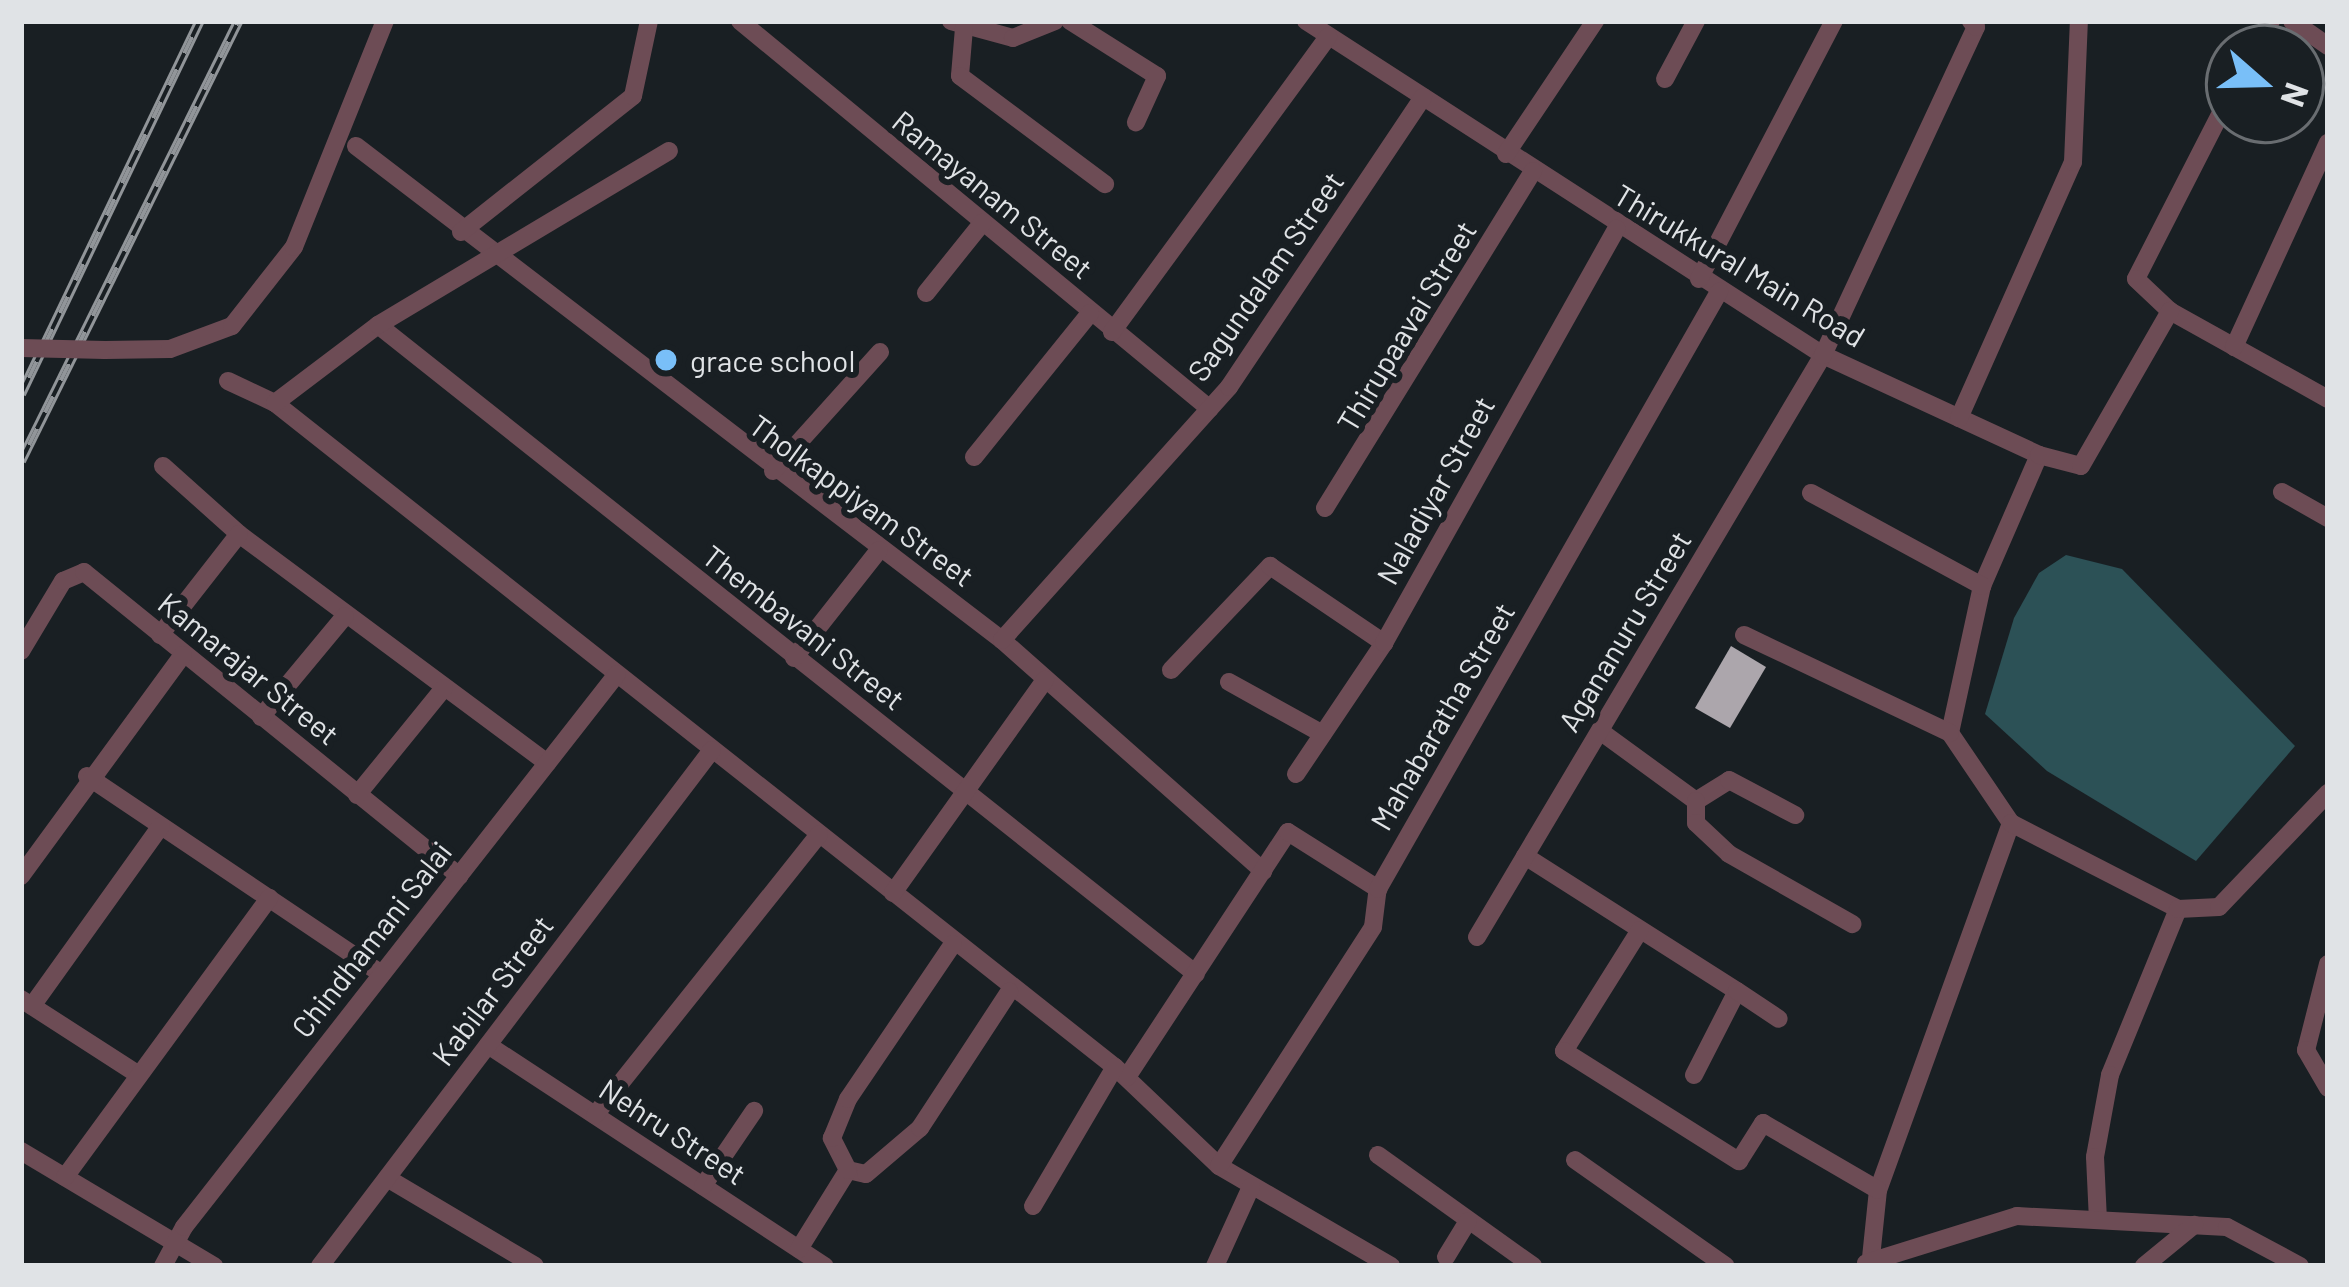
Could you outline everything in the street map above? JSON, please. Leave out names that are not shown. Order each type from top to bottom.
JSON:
[{"type":"street","points":[[21,348],[170,349],[232,326],[294,247],[385,21]]},
{"type":"street","points":[[461,232],[633,96],[649,21]]},
{"type":"street","name":"Ramayanam Street","points":[[740,21],[1210,409]]},
{"type":"street","points":[[1055,21],[1012,38],[958,25],[960,76],[1105,184]]},
{"type":"street","points":[[1070,21],[1157,76],[1136,122]]},
{"type":"street","name":"Thirukkural Main Road","points":[[1306,21],[1616,229],[1823,355],[2039,454]]},
{"type":"street","points":[[1506,154],[1594,21]]},
{"type":"street","points":[[1665,79],[1696,21]]},
{"type":"street","points":[[1699,279],[1834,21]]},
{"type":"street","name":"Agananuru Street","points":[[1477,937],[1823,355],[1976,28],[1971,21]]},
{"type":"street","points":[[1959,418],[2073,162],[2079,21]]},
{"type":"street","points":[[2292,21],[2328,46]]},
{"type":"street","points":[[1112,332],[1328,37]]},
{"type":"street","name":"Sagundalam Street","points":[[1002,640],[1210,409],[1423,98]]},
{"type":"street","points":[[2205,140],[2141,256],[2136,279],[2170,310],[2328,400]]},
{"type":"street","points":[[2234,346],[2328,143]]},
{"type":"street","name":"Tholkappiyam Street","points":[[356,146],[495,260],[1002,640],[1263,872]]},
{"type":"street","points":[[275,403],[378,325],[495,260],[669,151]]},
{"type":"street","name":"Thirupaavai Street","points":[[1325,508],[1533,171]]},
{"type":"street","points":[[926,293],[982,224]]},
{"type":"street","name":"Naladiyar Street","points":[[1296,774],[1384,643],[1616,229]]},
{"type":"street","name":"Mahabaratha Street","points":[[1219,1166],[1373,927],[1378,889],[1719,292]]},
{"type":"street","points":[[1950,733],[1982,586],[2039,454],[2081,466],[2170,310]]},
{"type":"street","points":[[974,457],[1090,313]]},
{"type":"street","name":"Thembavani Street","points":[[378,325],[1196,974]]},
{"type":"street","points":[[773,471],[880,352]]},
{"type":"street","points":[[228,381],[275,403],[893,893],[1010,992],[1121,1072],[1219,1166],[1391,1266]]},
{"type":"street","points":[[163,466],[239,534],[345,616],[547,763]]},
{"type":"street","points":[[2282,492],[2328,518]]},
{"type":"street","points":[[1811,493],[1982,586]]},
{"type":"street","points":[[160,635],[239,534]]},
{"type":"street","points":[[794,658],[879,550]]},
{"type":"street","points":[[1171,670],[1270,566],[1384,643]]},
{"type":"street","name":"Kamarajar Street","points":[[21,651],[77,571],[459,876]]},
{"type":"street","points":[[261,717],[345,616]]},
{"type":"street","points":[[1744,635],[1950,733],[2011,823],[2178,909],[2219,907],[2328,793]]},
{"type":"street","points":[[21,876],[87,776],[182,655]]},
{"type":"street","name":"Chindhamani Salai","points":[[164,1266],[176,1243],[617,674]]},
{"type":"street","points":[[893,893],[1045,680]]},
{"type":"street","points":[[1229,682],[1323,734]]},
{"type":"street","points":[[358,795],[444,688]]},
{"type":"street","points":[[1600,731],[1696,801]]},
{"type":"street","name":"Kabilar Street","points":[[320,1266],[712,750]]},
{"type":"street","points":[[87,776],[382,974]]},
{"type":"street","points":[[1696,801],[1729,780],[1795,814]]},
{"type":"street","points":[[1696,801],[1696,823],[1729,854],[1852,924]]},
{"type":"street","points":[[2011,823],[1878,1190],[1867,1262],[2017,1216],[2227,1227],[2300,1266]]},
{"type":"street","points":[[139,1076],[26,1003],[161,826]]},
{"type":"street","points":[[1033,1206],[1121,1072],[1196,974],[1288,832],[1378,889]]},
{"type":"street","points":[[595,1115],[818,834]]},
{"type":"street","points":[[1525,856],[1779,1019]]},
{"type":"street","points":[[65,1177],[269,898]]},
{"type":"street","points":[[2098,1220],[2095,1156],[2110,1075],[2178,909]]},
{"type":"street","points":[[1640,930],[1564,1051],[1738,1161],[1763,1123],[1878,1190]]},
{"type":"street","points":[[953,944],[848,1099],[832,1138],[848,1169],[866,1174],[920,1128],[1010,992]]},
{"type":"street","points":[[2326,1079],[2306,1050],[2328,964]]},
{"type":"street","points":[[1694,1075],[1737,991]]},
{"type":"street","name":"Nehru Street","points":[[488,1046],[825,1266]]},
{"type":"street","points":[[704,1186],[754,1112]]},
{"type":"street","points":[[21,1151],[214,1266]]},
{"type":"street","points":[[1378,1155],[1529,1265]]},
{"type":"street","points":[[1575,1160],[1726,1266]]},
{"type":"street","points":[[799,1249],[848,1169]]},
{"type":"street","points":[[387,1178],[535,1266]]},
{"type":"street","points":[[1215,1266],[1252,1187]]},
{"type":"street","points":[[1446,1258],[1468,1221]]},
{"type":"street","points":[[2144,1266],[2194,1225]]},
{"type":"water","points":[[2066,555],[2122,569],[2295,746],[2196,861],[2047,771],[1985,714],[2014,618],[2039,573]]},
{"type":"building","points":[[1731,646],[1766,667],[1730,728],[1695,708]]},
{"type":"railway","points":[[21,394],[200,21]]},
{"type":"railway","points":[[21,461],[238,21]]},
{"type":"place","name":"grace school","points":[[666,360]]}]
